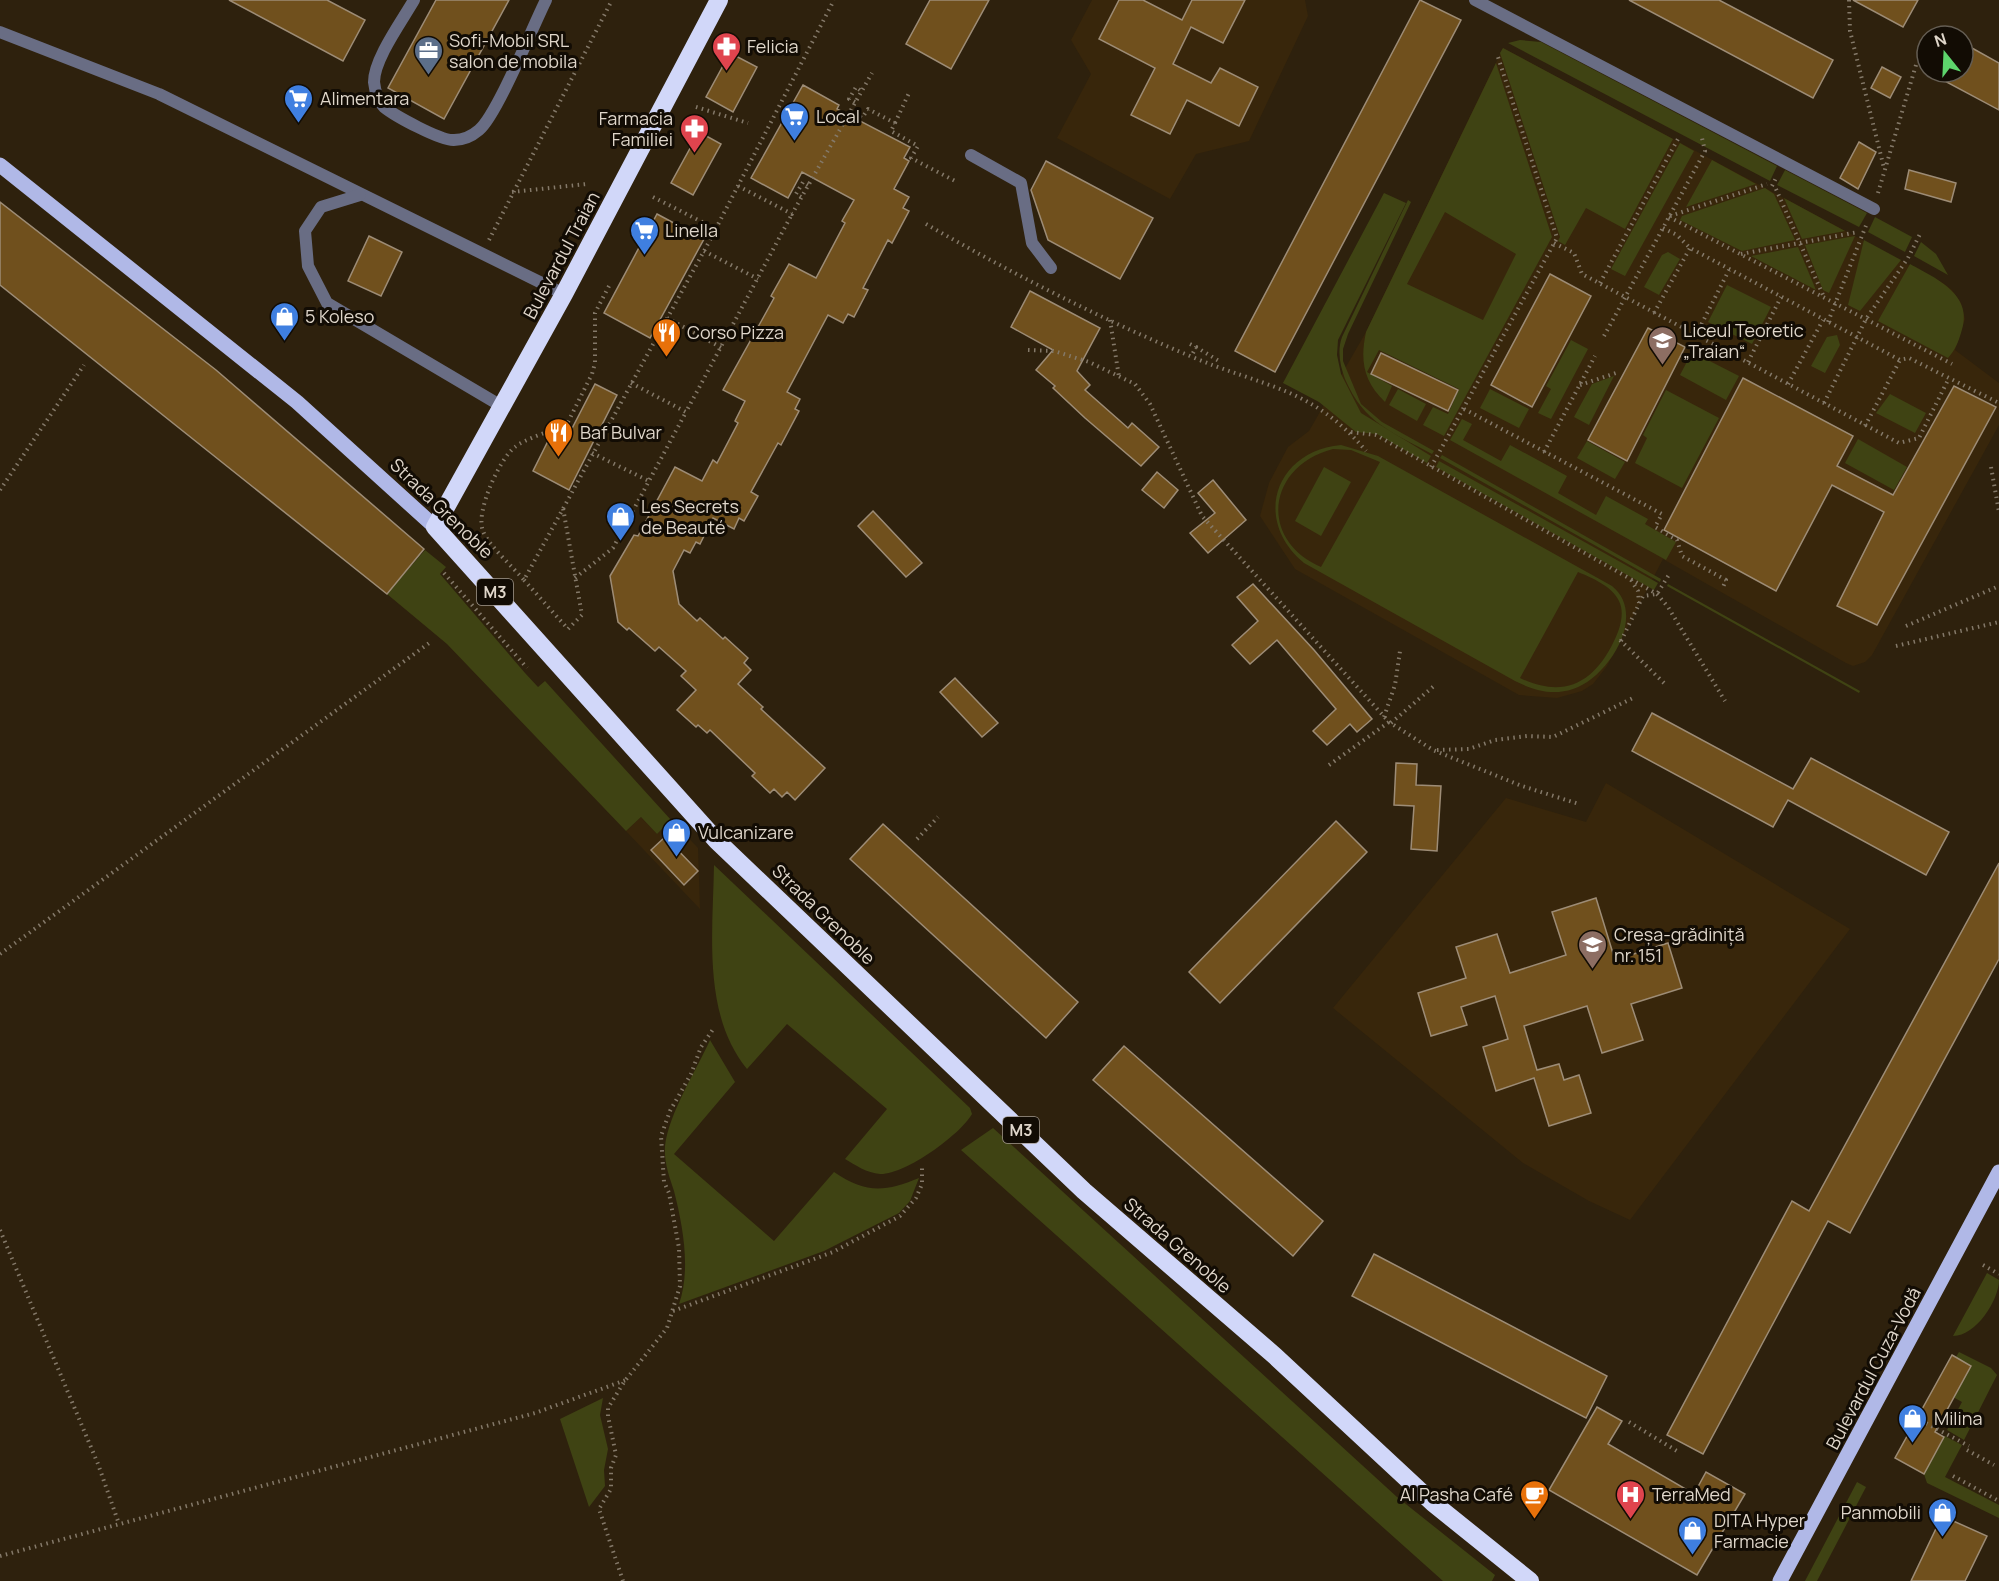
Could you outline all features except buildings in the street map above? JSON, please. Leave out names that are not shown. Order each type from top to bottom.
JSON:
[{"type":"highway","name":"Bulevardul Traian","points":[[435,527],[564,294],[719,0]]},
{"type":"highway","name":"Strada Grenoble","points":[[435,527],[717,841],[1084,1191],[1275,1356],[1433,1503],[1530,1581]]},
{"type":"main road","name":"Strada Grenoble","points":[[0,165],[297,402],[435,527]]},
{"type":"main road","name":"Bulevardul Cuza-Vodă","points":[[1780,1581],[1999,1172]]},
{"type":"lane","points":[[414,0],[377,66],[374,80],[376,94],[384,107],[439,138],[453,141],[469,137],[480,129],[492,112],[546,0]]},
{"type":"lane","points":[[1475,0],[1874,209]]},
{"type":"lane","points":[[0,33],[159,94],[564,294]]},
{"type":"lane","points":[[971,155],[1021,183],[1032,243],[1051,268]]},
{"type":"lane","points":[[360,195],[321,207],[304,231],[308,266],[327,303],[503,406]]},
{"type":"path","points":[[482,254],[612,0]]},
{"type":"path","points":[[524,580],[716,229],[834,0]]},
{"type":"path","points":[[1849,0],[1850,31],[1884,169]]},
{"type":"path","points":[[1431,467],[1557,238],[1497,54]]},
{"type":"path","points":[[1828,322],[1837,304],[1861,233],[1874,209],[1915,68]]},
{"type":"path","points":[[575,578],[613,548],[801,197],[872,73]]},
{"type":"path","points":[[909,93],[891,131],[918,146],[911,158],[955,181]]},
{"type":"path","points":[[696,107],[748,123]]},
{"type":"path","points":[[850,111],[862,118],[867,109],[895,123]]},
{"type":"path","points":[[1600,283],[1679,137]]},
{"type":"path","points":[[1604,336],[1705,151]]},
{"type":"path","points":[[512,192],[587,184]]},
{"type":"path","points":[[1669,217],[1767,184]]},
{"type":"path","points":[[738,186],[792,214]]},
{"type":"path","points":[[1776,189],[1823,297]]},
{"type":"path","points":[[653,197],[716,229]]},
{"type":"path","points":[[1669,217],[1952,364]]},
{"type":"path","points":[[926,224],[1017,276],[1191,357],[1297,394],[1329,414],[1350,432],[1366,451]]},
{"type":"path","points":[[1663,228],[1677,235],[1690,248],[1857,338],[1900,360],[1909,358],[1999,404]]},
{"type":"path","points":[[1741,254],[1858,232]]},
{"type":"path","points":[[1824,403],[1866,320],[1908,258],[1920,234]]},
{"type":"path","points":[[1554,243],[1574,253],[1582,274],[1899,443],[1919,438],[1949,378]]},
{"type":"path","points":[[1654,313],[1690,248]]},
{"type":"path","points":[[704,251],[758,279]]},
{"type":"path","points":[[1696,335],[1729,270]]},
{"type":"path","points":[[563,507],[582,615],[568,629],[483,533],[481,523],[485,495],[515,447],[553,428],[566,426],[596,363],[595,313],[609,286]]},
{"type":"path","points":[[1748,362],[1781,297]]},
{"type":"path","points":[[667,318],[722,348]]},
{"type":"path","points":[[1110,319],[1119,376]]},
{"type":"path","points":[[1788,384],[1823,320]]},
{"type":"path","points":[[1190,344],[1219,361]]},
{"type":"path","points":[[1191,357],[1196,347]]},
{"type":"path","points":[[1028,350],[1054,351],[1135,384],[1150,404],[1202,516],[1390,723],[1433,750],[1522,786],[1579,804]]},
{"type":"path","points":[[1544,452],[1595,356]]},
{"type":"path","points":[[1865,426],[1900,360]]},
{"type":"path","points":[[0,490],[84,365]]},
{"type":"path","points":[[1580,385],[1616,373]]},
{"type":"path","points":[[631,383],[686,412]]},
{"type":"path","points":[[1464,409],[1662,514],[1655,527],[1677,540],[1682,555],[1726,580],[1723,587]]},
{"type":"path","points":[[1350,432],[1376,435],[1658,594],[1725,701]]},
{"type":"path","points":[[592,453],[649,481]]},
{"type":"path","points":[[1991,467],[1999,512]]},
{"type":"path","points":[[495,562],[502,555]]},
{"type":"path","points":[[444,573],[527,668]]},
{"type":"path","points":[[1658,594],[1670,573]]},
{"type":"path","points":[[1628,577],[1638,591],[1638,607]]},
{"type":"path","points":[[1906,626],[1999,586]]},
{"type":"path","points":[[1658,594],[1644,596],[1620,641],[1666,685]]},
{"type":"path","points":[[1896,646],[1999,622]]},
{"type":"path","points":[[0,954],[432,642]]},
{"type":"path","points":[[1384,717],[1395,685],[1400,651]]},
{"type":"path","points":[[1329,765],[1390,723],[1435,685]]},
{"type":"path","points":[[1433,750],[1476,748],[1495,740],[1527,736],[1553,737],[1635,697]]},
{"type":"path","points":[[917,839],[938,817]]},
{"type":"path","points":[[623,1581],[599,1509],[611,1490],[611,1468],[616,1455],[608,1408],[626,1380],[667,1328],[672,1312],[682,1268],[671,1205],[664,1182],[661,1136],[670,1111],[691,1074],[701,1047],[714,1028]]},
{"type":"path","points":[[672,1312],[833,1252],[900,1216],[916,1198],[922,1184],[921,1168]]},
{"type":"path","points":[[0,1230],[98,1464],[119,1524]]},
{"type":"path","points":[[1983,1266],[1999,1274]]},
{"type":"path","points":[[0,1556],[535,1413],[626,1380]]},
{"type":"path","points":[[1905,1412],[1994,1465]]},
{"type":"path","points":[[1629,1422],[1677,1451]]},
{"type":"path","points":[[1953,1476],[1999,1501]]},
{"type":"shaded area","points":[[1092,0],[1305,0],[1308,16],[1249,141],[1196,154],[1170,199],[1057,138],[1091,74],[1071,40]]},
{"type":"shaded area","name":"Liceul Teoretic „Traian“","points":[[1503,48],[1943,283],[1952,290],[1961,303],[1965,319],[1955,350],[1999,383],[1999,425],[1872,655],[1865,662],[1853,666],[1846,663],[1663,559],[1607,666],[1593,684],[1582,691],[1557,698],[1519,695],[1295,569],[1260,516],[1269,483],[1288,447],[1309,431],[1366,332]]},
{"type":"shaded area","name":"Creșa-grădiniță nr. 151","points":[[1606,783],[1850,929],[1630,1220],[1589,1201],[1523,1163],[1333,1008],[1506,798],[1586,822]]},
{"type":"shaded area","points":[[641,817],[657,834],[671,820],[698,848],[700,909],[626,831]]},
{"type":"green space","points":[[1520,40],[1541,42],[1777,166],[1770,181],[1508,43]]},
{"type":"green space","points":[[1503,48],[1673,139],[1625,229],[1586,208],[1565,245],[1558,241],[1560,237],[1500,53]]},
{"type":"green space","points":[[1496,63],[1552,237],[1444,436],[1423,425],[1433,407],[1448,414],[1459,389],[1379,350],[1367,372],[1392,386],[1385,402],[1372,386],[1365,370],[1363,352],[1366,332]],"holes":[[[1445,212],[1516,254],[1483,320],[1407,284]]]},
{"type":"green space","points":[[1680,143],[1694,151],[1625,276],[1611,269]]},
{"type":"green space","points":[[1712,160],[1756,184],[1686,207]]},
{"type":"green space","points":[[1785,170],[1867,213],[1859,227],[1777,185]]},
{"type":"green space","points":[[1765,188],[1774,194],[1795,240],[1742,251],[1680,220],[1682,216]]},
{"type":"green space","points":[[1384,193],[1406,203],[1338,340],[1337,355],[1341,374],[1361,413],[1431,456],[1427,463],[1377,434],[1356,432],[1319,402],[1283,383]]},
{"type":"green space","points":[[1784,198],[1845,231],[1802,239]]},
{"type":"green space","points":[[1408,200],[1411,202],[1348,334],[1343,349],[1343,361],[1361,404],[1382,422],[1434,451],[1432,454],[1392,432],[1370,416],[1361,406],[1345,379],[1340,358],[1342,337]]},
{"type":"green space","points":[[1875,217],[1912,237],[1905,252],[1868,232]]},
{"type":"green space","points":[[1855,236],[1829,293],[1823,290],[1805,245]]},
{"type":"green space","points":[[1864,240],[1901,260],[1860,311],[1848,305]]},
{"type":"green space","points":[[1921,242],[1936,254],[1948,275],[1914,256]]},
{"type":"green space","points":[[1798,247],[1816,290],[1751,256]]},
{"type":"green space","points":[[1668,252],[1680,259],[1659,295],[1644,287],[1662,255]]},
{"type":"green space","points":[[1910,264],[1942,282],[1958,298],[1963,308],[1964,320],[1961,333],[1948,358],[1878,321]]},
{"type":"green space","points":[[1727,285],[1771,307],[1752,344],[1708,322]]},
{"type":"green space","points":[[1837,335],[1840,345],[1825,373],[1811,366],[1827,337]]},
{"type":"green space","points":[[1571,340],[1588,349],[1551,419],[1538,413],[1551,389],[1546,386]]},
{"type":"green space","points":[[1692,352],[1739,376],[1726,400],[1680,375]]},
{"type":"green space","points":[[1614,376],[1589,425],[1574,417],[1592,384]]},
{"type":"green space","points":[[1398,389],[1426,404],[1417,421],[1389,405]]},
{"type":"green space","points":[[1490,389],[1529,409],[1519,428],[1480,408]]},
{"type":"green space","points":[[1666,390],[1719,418],[1682,488],[1635,463],[1647,438],[1643,435]]},
{"type":"green space","points":[[1890,394],[1926,413],[1915,433],[1876,413]]},
{"type":"green space","points":[[1462,419],[1472,424],[1463,440],[1501,461],[1510,445],[1567,476],[1558,493],[1596,515],[1606,496],[1648,519],[1645,524],[1676,542],[1666,560],[1450,440]]},
{"type":"green space","points":[[1858,439],[1907,467],[1894,490],[1845,463]]},
{"type":"green space","points":[[1587,441],[1625,462],[1615,479],[1577,458]]},
{"type":"green space","points":[[1341,445],[1378,456],[1612,586],[1622,598],[1626,613],[1625,628],[1610,659],[1586,683],[1573,689],[1550,692],[1529,687],[1304,563],[1288,546],[1279,527],[1275,508],[1278,490],[1287,474],[1300,460],[1318,450]],"holes":[[[1333,449],[1351,450],[1380,462],[1321,567],[1301,555],[1287,540],[1280,522],[1279,504],[1284,487],[1294,471],[1311,458]],[[1578,572],[1607,587],[1616,596],[1621,606],[1621,621],[1606,656],[1587,677],[1564,687],[1550,687],[1520,678]]]},
{"type":"green space","points":[[1442,455],[1661,579],[1660,582],[1440,458]]},
{"type":"green space","points":[[1439,461],[1658,583],[1654,590],[1436,467]]},
{"type":"green space","points":[[1324,467],[1351,482],[1321,536],[1295,521]]},
{"type":"green space","points":[[425,550],[446,567],[440,574],[525,673],[538,687],[545,681],[671,820],[657,834],[641,817],[626,831],[447,644],[387,594]]},
{"type":"green space","points":[[1668,584],[1860,691],[1859,693],[1667,586]]},
{"type":"green space","points":[[714,865],[970,1108],[972,1114],[966,1123],[917,1161],[891,1173],[870,1172],[845,1159],[887,1109],[787,1024],[747,1069],[733,1047],[723,1023],[717,998],[712,944]]},
{"type":"green space","points":[[710,1040],[735,1082],[674,1154],[774,1241],[834,1172],[856,1184],[876,1188],[896,1186],[919,1178],[910,1201],[899,1213],[824,1251],[679,1304],[685,1277],[683,1233],[666,1164],[665,1146],[677,1106]]},
{"type":"green space","points":[[993,1128],[1397,1497],[1495,1575],[1492,1581],[1443,1581],[961,1150]]},
{"type":"green space","points":[[1987,1273],[1999,1280],[1991,1307],[1978,1324],[1962,1334],[1953,1336]]},
{"type":"green space","points":[[1959,1352],[1991,1368],[1997,1375],[1964,1440],[1947,1430],[1962,1402],[1953,1397],[1956,1357]]},
{"type":"green space","points":[[603,1398],[600,1415],[608,1449],[604,1470],[605,1486],[589,1507],[560,1419]]},
{"type":"green space","points":[[1945,1436],[1962,1445],[1945,1477],[1999,1505],[1999,1518],[1927,1483],[1924,1474]]},
{"type":"green space","points":[[1857,1482],[1866,1487],[1817,1581],[1805,1581]]},
{"type":"place","name":"Felicia","points":[[726,72]]},
{"type":"place","name":"Sofi-Mobil SRL salon de mobila","points":[[428,76]]},
{"type":"place","name":"Alimentara","points":[[299,124]]},
{"type":"place","name":"Local","points":[[795,142]]},
{"type":"place","name":"Farmacia Familiei","points":[[694,154]]},
{"type":"place","name":"Linella","points":[[644,256]]},
{"type":"place","name":"5 Koleso","points":[[284,342]]},
{"type":"place","name":"Corso Pizza","points":[[666,358]]},
{"type":"place","name":"Liceul Teoretic „Traian“","points":[[1662,366]]},
{"type":"place","name":"Baf Bulvar","points":[[559,458]]},
{"type":"place","name":"Les Secrets de Beauté","points":[[620,542]]},
{"type":"place","name":"Vulcanizare","points":[[677,858]]},
{"type":"place","name":"Creșa-grădiniță nr. 151","points":[[1593,970]]},
{"type":"place","name":"Milina","points":[[1913,1444]]},
{"type":"place","name":"Al Pasha Café","points":[[1534,1520]]},
{"type":"place","name":"TerraMed","points":[[1631,1520]]},
{"type":"place","name":"Panmobili","points":[[1942,1538]]},
{"type":"place","name":"DITA Hyper Farmacie","points":[[1693,1556]]}]
